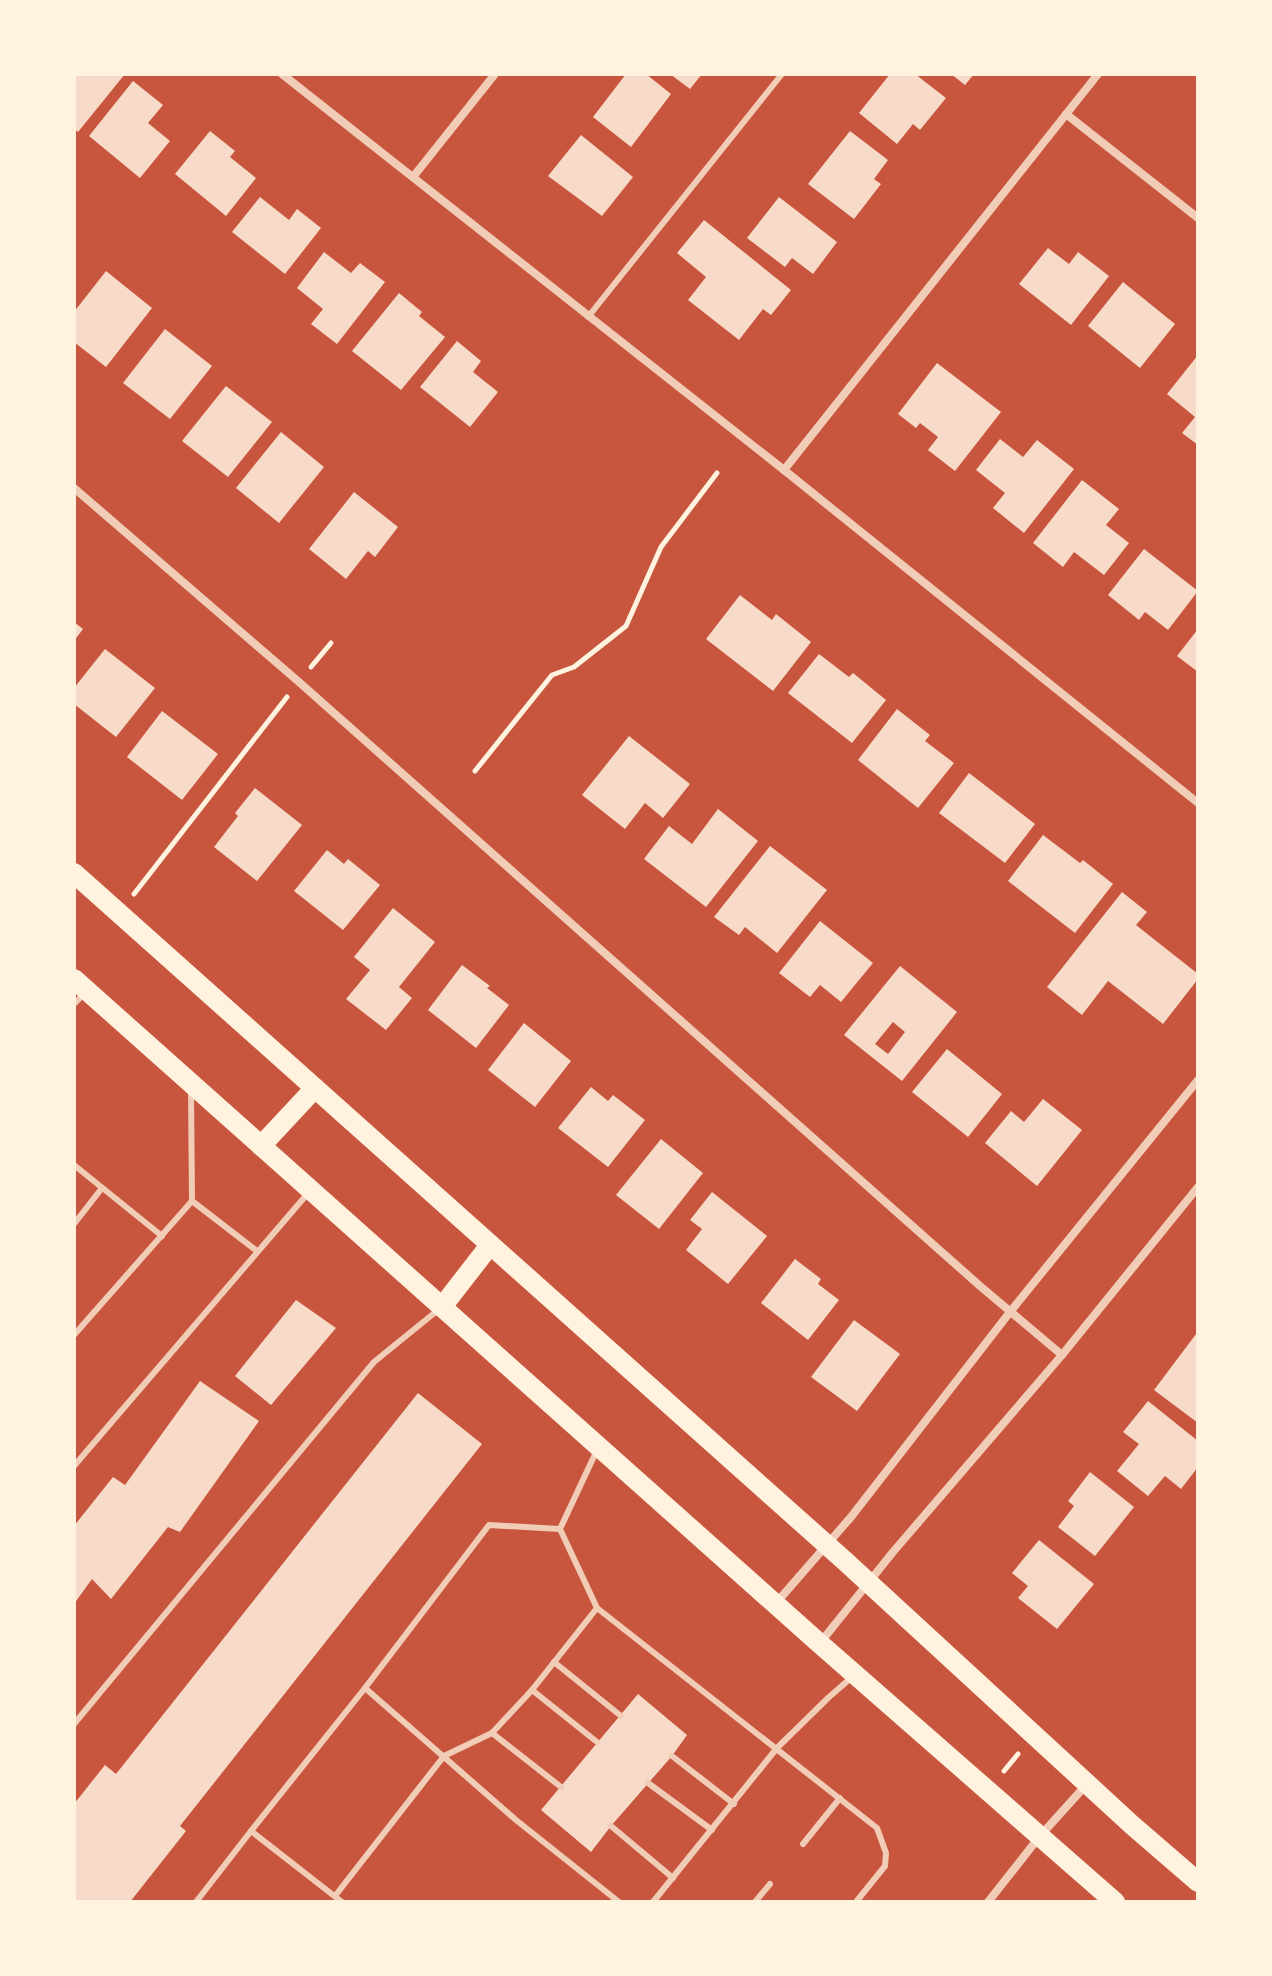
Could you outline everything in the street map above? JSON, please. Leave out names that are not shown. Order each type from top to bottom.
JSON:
[{"type":"main road","points":[[74,873],[826,1544],[1198,1882]]},
{"type":"main road","points":[[78,991],[191,1083],[775,1604],[1115,1902]]},
{"type":"main road","points":[[261,1146],[315,1088]]},
{"type":"main road","points":[[442,1307],[490,1245]]},
{"type":"street","points":[[282,74],[784,470],[1198,803]]},
{"type":"street","points":[[413,177],[495,74]]},
{"type":"street","points":[[784,470],[1098,74]]},
{"type":"street","points":[[1066,114],[1198,218]]},
{"type":"street","points":[[74,488],[299,682],[1062,1355]]},
{"type":"street","points":[[775,1604],[851,1517],[1010,1312],[1198,1080]]},
{"type":"street","points":[[819,1643],[1062,1355],[1198,1187]]},
{"type":"street","points":[[988,1902],[1040,1836],[1087,1784]]},
{"type":"lane","points":[[588,317],[782,74]]},
{"type":"lane","points":[[74,1335],[192,1201],[191,1083]]},
{"type":"lane","points":[[74,1165],[162,1236]]},
{"type":"lane","points":[[74,1224],[102,1188]]},
{"type":"lane","points":[[74,1466],[311,1190]]},
{"type":"lane","points":[[192,1201],[257,1251]]},
{"type":"lane","points":[[74,1724],[374,1362],[442,1307]]},
{"type":"lane","points":[[560,1529],[599,1447]]},
{"type":"lane","points":[[196,1902],[489,1525],[560,1529]]},
{"type":"lane","points":[[560,1529],[597,1608],[877,1828],[886,1853],[885,1866],[856,1902]]},
{"type":"lane","points":[[335,1896],[444,1756],[492,1733],[532,1690],[597,1608]]},
{"type":"lane","points":[[554,1662],[621,1716]]},
{"type":"lane","points":[[653,1902],[777,1748],[855,1674]]},
{"type":"lane","points":[[365,1688],[516,1820],[619,1902]]},
{"type":"lane","points":[[532,1690],[597,1742]]},
{"type":"lane","points":[[492,1733],[561,1787]]},
{"type":"lane","points":[[672,1756],[734,1804]]},
{"type":"lane","points":[[648,1783],[712,1830]]},
{"type":"lane","points":[[803,1844],[840,1798]]},
{"type":"lane","points":[[611,1826],[673,1878]]},
{"type":"lane","points":[[251,1831],[342,1902]]},
{"type":"lane","points":[[755,1902],[770,1884]]},
{"type":"path","points":[[475,771],[552,675],[574,667],[626,626],[661,547],[717,473]]},
{"type":"path","points":[[119,913],[331,643]]},
{"type":"path","points":[[1003,1771],[1019,1753]]},
{"type":"building","points":[[74,74],[125,74],[78,132],[74,129]]},
{"type":"building","points":[[626,74],[646,74],[671,94],[631,147],[593,117]]},
{"type":"building","points":[[670,74],[702,74],[690,89]]},
{"type":"building","points":[[890,74],[915,74],[946,98],[920,130],[913,124],[897,144],[859,113]]},
{"type":"building","points":[[951,74],[974,74],[965,85]]},
{"type":"building","points":[[133,81],[163,105],[148,123],[170,141],[140,178],[89,136]]},
{"type":"building","points":[[210,131],[235,151],[230,157],[256,178],[226,216],[175,174]]},
{"type":"building","points":[[850,131],[888,160],[874,179],[881,184],[854,219],[808,184]]},
{"type":"building","points":[[581,135],[633,177],[602,216],[548,176]]},
{"type":"building","points":[[260,197],[289,220],[297,209],[321,228],[285,274],[232,232]]},
{"type":"building","points":[[779,197],[837,242],[813,274],[792,258],[785,267],[747,238]]},
{"type":"building","points":[[704,220],[791,290],[771,315],[763,309],[739,340],[688,300],[706,277],[677,253]]},
{"type":"building","points":[[1048,248],[1069,264],[1078,252],[1109,276],[1071,325],[1019,284]]},
{"type":"building","points":[[324,252],[351,273],[360,263],[385,282],[337,344],[311,324],[323,309],[297,288]]},
{"type":"building","points":[[106,271],[152,308],[106,367],[74,342],[74,312]]},
{"type":"building","points":[[1123,282],[1175,324],[1140,368],[1088,326]]},
{"type":"building","points":[[399,293],[422,312],[419,316],[445,337],[401,390],[352,351]]},
{"type":"building","points":[[165,329],[212,366],[170,419],[123,383]]},
{"type":"building","points":[[457,341],[481,361],[473,372],[498,392],[470,427],[420,387]]},
{"type":"building","points":[[1198,355],[1198,445],[1182,433],[1195,417],[1167,394]]},
{"type":"building","points":[[937,363],[1001,412],[955,471],[928,450],[938,437],[920,423],[916,428],[898,414]]},
{"type":"building","points":[[226,386],[272,422],[228,477],[182,441]]},
{"type":"building","points":[[281,432],[324,467],[279,523],[236,488]]},
{"type":"building","points":[[1000,439],[1023,457],[1037,440],[1074,469],[1024,533],[993,508],[1005,493],[976,470]]},
{"type":"building","points":[[1082,480],[1119,509],[1106,525],[1129,543],[1104,575],[1074,552],[1063,567],[1033,543]]},
{"type":"building","points":[[354,492],[398,527],[375,557],[368,551],[346,579],[309,549]]},
{"type":"building","points":[[1144,549],[1198,591],[1168,630],[1145,612],[1139,620],[1108,595]]},
{"type":"building","points":[[740,595],[772,620],[776,614],[811,642],[773,691],[706,639]]},
{"type":"building","points":[[74,622],[83,629],[74,641]]},
{"type":"building","points":[[1198,629],[1198,672],[1177,656]]},
{"type":"building","points":[[105,649],[155,688],[116,737],[74,704],[74,688]]},
{"type":"building","points":[[819,654],[849,677],[853,673],[886,700],[852,743],[788,693]]},
{"type":"building","points":[[897,709],[930,735],[925,741],[954,763],[918,808],[858,760]]},
{"type":"building","points":[[162,711],[218,754],[182,800],[127,757]]},
{"type":"building","points":[[629,736],[690,784],[663,818],[645,803],[625,829],[582,795]]},
{"type":"building","points":[[969,773],[1035,824],[1005,863],[939,813]]},
{"type":"building","points":[[255,788],[302,825],[257,881],[214,847]]},
{"type":"building","points":[[718,809],[758,841],[706,907],[644,859],[669,826],[692,844]]},
{"type":"building","points":[[1043,835],[1080,863],[1083,860],[1113,884],[1075,933],[1008,881]]},
{"type":"building","points":[[770,846],[827,890],[777,953],[745,927],[739,935],[714,917]]},
{"type":"building","points":[[327,850],[344,864],[348,859],[380,885],[343,930],[294,891]]},
{"type":"building","points":[[1122,892],[1147,912],[1136,925],[1198,974],[1198,979],[1163,1024],[1108,981],[1082,1015],[1047,987]]},
{"type":"building","points":[[393,908],[435,942],[399,987],[412,998],[386,1030],[346,999],[370,970],[354,957]]},
{"type":"building","points":[[820,921],[873,963],[841,1002],[820,985],[810,997],[779,973]]},
{"type":"building","points":[[462,965],[509,1005],[476,1048],[428,1010]]},
{"type":"building","points":[[900,966],[957,1012],[902,1081],[844,1035]],"holes":[[[893,1022],[905,1032],[888,1054],[875,1044]]]},
{"type":"building","points":[[524,1023],[571,1061],[535,1107],[488,1070]]},
{"type":"building","points":[[947,1049],[1002,1094],[968,1137],[912,1092]]},
{"type":"building","points":[[591,1087],[608,1101],[613,1095],[645,1120],[608,1167],[558,1128]]},
{"type":"building","points":[[1043,1099],[1082,1130],[1037,1186],[985,1143],[1011,1111],[1024,1122]]},
{"type":"building","points":[[661,1139],[703,1173],[659,1229],[616,1195]]},
{"type":"building","points":[[712,1192],[767,1236],[728,1284],[686,1250],[702,1229],[690,1220]]},
{"type":"building","points":[[795,1259],[821,1279],[818,1284],[839,1300],[808,1340],[761,1303]]},
{"type":"building","points":[[296,1300],[336,1328],[271,1405],[235,1376]]},
{"type":"building","points":[[854,1320],[900,1354],[857,1411],[811,1377]]},
{"type":"building","points":[[1196,1334],[1198,1336],[1198,1423],[1154,1390]]},
{"type":"building","points":[[200,1381],[259,1421],[180,1532],[168,1527],[111,1599],[92,1579],[74,1604],[74,1526],[113,1477],[125,1485]]},
{"type":"building","points":[[418,1393],[482,1444],[180,1826],[186,1831],[130,1902],[74,1902],[74,1804],[105,1765],[116,1774]]},
{"type":"building","points":[[1148,1401],[1198,1441],[1198,1467],[1181,1489],[1165,1476],[1148,1496],[1117,1471],[1139,1444],[1123,1432]]},
{"type":"building","points":[[1090,1472],[1134,1507],[1095,1556],[1058,1527],[1074,1506],[1068,1501]]},
{"type":"building","points":[[1039,1540],[1094,1584],[1057,1629],[1018,1598],[1028,1586],[1012,1573]]},
{"type":"building","points":[[638,1694],[687,1735],[591,1852],[541,1810]]}]
